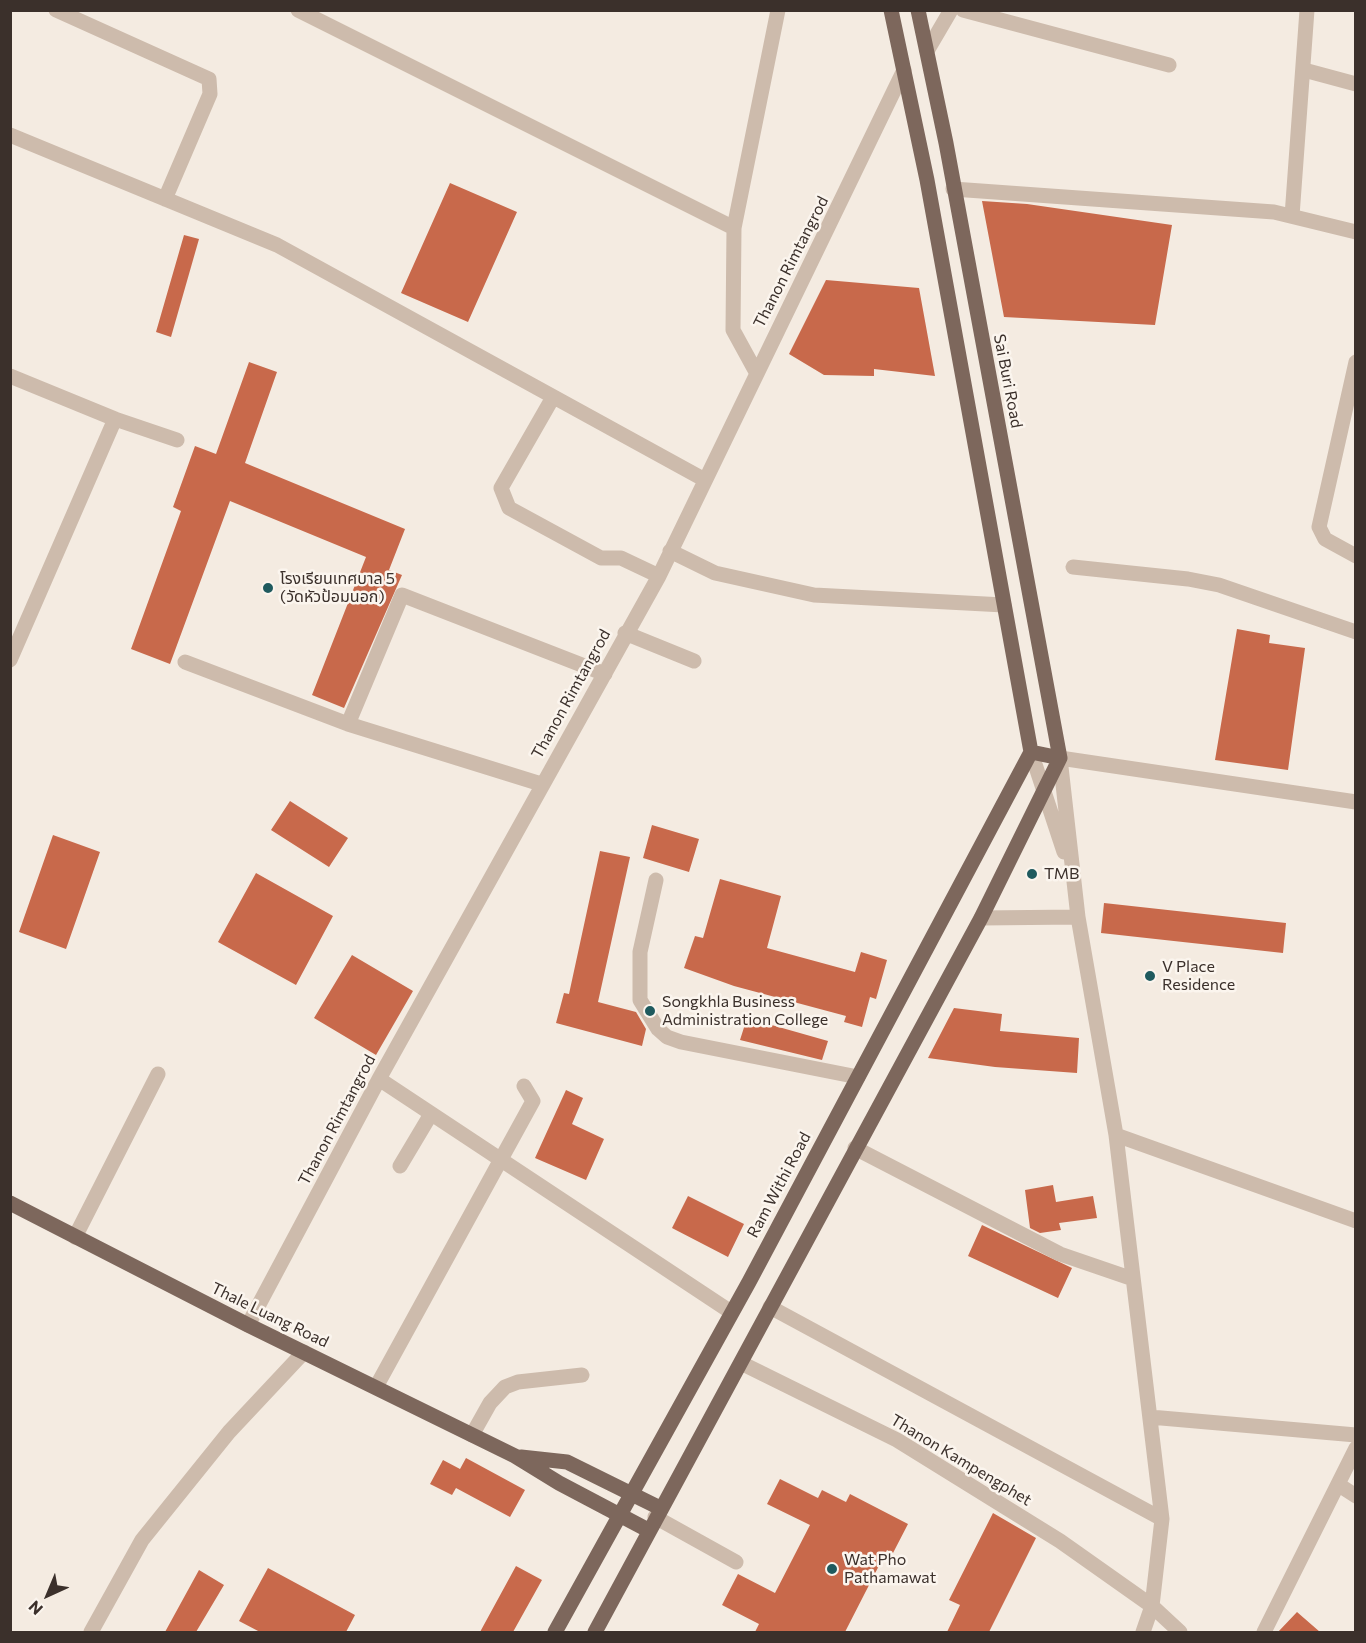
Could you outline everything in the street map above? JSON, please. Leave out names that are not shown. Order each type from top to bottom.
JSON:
[{"type":"main road","points":[[595,1632],[981,918],[1060,758],[1030,752],[927,180],[891,10]]},
{"type":"main road","name":"Sai Buri Road","points":[[918,10],[954,189],[1060,758]]},
{"type":"main road","name":"Ram Withi Road","points":[[555,1632],[858,1077],[1030,752]]},
{"type":"main road","name":"Thale Luang Road","points":[[10,1203],[248,1325],[515,1456],[619,1516],[655,1518]]},
{"type":"main road","name":"Thale Luang Road","points":[[515,1456],[567,1462],[631,1493],[655,1518]]},
{"type":"street","points":[[56,10],[209,79],[210,94],[165,199]]},
{"type":"street","points":[[297,10],[734,228]]},
{"type":"street","points":[[927,51],[951,10]]},
{"type":"street","points":[[963,10],[1169,65]]},
{"type":"street","points":[[1293,216],[1307,10]]},
{"type":"street","points":[[756,372],[733,330],[734,228],[776,11]]},
{"type":"street","name":"Thanon Rimtangrod","points":[[248,1325],[379,1079],[605,674],[625,633],[659,576],[903,70]]},
{"type":"street","points":[[1304,70],[1356,84]]},
{"type":"street","points":[[10,135],[277,245],[552,399],[705,480]]},
{"type":"street","points":[[954,189],[1293,216],[1356,232]]},
{"type":"street","points":[[1356,362],[1318,527],[1325,539],[1356,556]]},
{"type":"street","points":[[10,376],[115,419],[177,440]]},
{"type":"street","points":[[552,399],[501,488],[509,507],[601,558],[621,558],[659,576]]},
{"type":"street","points":[[10,660],[115,419]]},
{"type":"street","points":[[670,551],[715,573],[814,595],[1004,605]]},
{"type":"street","points":[[1073,567],[1188,579],[1220,585],[1356,632]]},
{"type":"street","points":[[348,724],[402,595],[605,674]]},
{"type":"street","points":[[625,633],[694,661]]},
{"type":"street","points":[[185,662],[348,724],[542,784]]},
{"type":"street","points":[[1030,752],[1073,880]]},
{"type":"street","points":[[1143,1632],[1152,1606],[1162,1519],[1116,1135],[1078,917],[1060,758],[1356,802]]},
{"type":"street","points":[[656,880],[640,952],[640,1000],[658,1029],[667,1037],[681,1042],[858,1077]]},
{"type":"street","points":[[981,918],[1078,917]]},
{"type":"street","points":[[75,1237],[158,1074]]},
{"type":"street","points":[[379,1079],[730,1312]]},
{"type":"street","points":[[376,1387],[533,1101],[524,1086]]},
{"type":"street","points":[[400,1166],[431,1114]]},
{"type":"street","points":[[1116,1135],[1356,1221]]},
{"type":"street","points":[[855,1148],[1060,1254],[1133,1279]]},
{"type":"street","points":[[770,1307],[1162,1519]]},
{"type":"street","points":[[91,1632],[142,1540],[229,1432],[304,1352]]},
{"type":"street","name":"Thanon Kampengphet","points":[[741,1363],[897,1440],[1060,1541],[1152,1606],[1180,1632]]},
{"type":"street","points":[[472,1435],[497,1393],[505,1387],[519,1382],[582,1375]]},
{"type":"street","points":[[1150,1417],[1356,1435]]},
{"type":"street","points":[[1264,1632],[1356,1448]]},
{"type":"street","points":[[1339,1485],[1356,1496]]},
{"type":"street","points":[[655,1518],[736,1562]]},
{"type":"building","points":[[450,183],[517,212],[468,322],[401,293]]},
{"type":"building","points":[[982,201],[1027,204],[1172,225],[1155,325],[1004,317]]},
{"type":"building","points":[[184,235],[199,239],[171,337],[156,332]]},
{"type":"building","points":[[826,280],[919,288],[935,376],[874,369],[874,376],[824,375],[789,354]]},
{"type":"building","points":[[249,362],[277,372],[245,463],[405,529],[389,570],[402,575],[344,708],[312,695],[366,557],[230,501],[170,664],[131,649],[181,511],[173,507],[195,446],[216,454]]},
{"type":"building","points":[[1237,629],[1270,635],[1269,643],[1305,648],[1288,770],[1215,760]]},
{"type":"building","points":[[290,801],[348,838],[329,867],[271,830]]},
{"type":"building","points":[[652,825],[699,839],[689,872],[643,858]]},
{"type":"building","points":[[53,835],[100,852],[66,949],[19,932]]},
{"type":"building","points":[[600,851],[630,857],[598,1002],[636,1012],[646,1029],[642,1046],[556,1023],[564,993],[569,994]]},
{"type":"building","points":[[256,873],[333,916],[296,985],[218,942]]},
{"type":"building","points":[[720,879],[781,896],[767,948],[855,972],[861,952],[887,960],[876,999],[870,997],[862,1027],[844,1022],[846,1016],[734,986],[684,968],[695,936],[703,938]]},
{"type":"building","points":[[1104,903],[1286,923],[1283,953],[1101,933]]},
{"type":"building","points":[[352,955],[413,991],[376,1055],[314,1018]]},
{"type":"building","points":[[954,1008],[1002,1014],[1000,1031],[1079,1038],[1077,1073],[995,1067],[928,1058]]},
{"type":"building","points":[[747,1018],[828,1041],[822,1060],[740,1040]]},
{"type":"building","points":[[566,1090],[583,1098],[572,1124],[604,1139],[586,1180],[535,1158]]},
{"type":"building","points":[[1053,1185],[1056,1202],[1093,1196],[1097,1218],[1059,1223],[1061,1230],[1040,1233],[1030,1228],[1025,1190]]},
{"type":"building","points":[[688,1196],[744,1224],[728,1257],[672,1228]]},
{"type":"building","points":[[982,1225],[1072,1268],[1058,1298],[968,1256]]},
{"type":"building","points":[[466,1458],[525,1490],[510,1517],[456,1488],[452,1495],[430,1484],[443,1460],[460,1469]]},
{"type":"building","points":[[780,1479],[818,1498],[822,1490],[846,1502],[850,1494],[908,1524],[893,1553],[887,1550],[845,1632],[755,1632],[759,1624],[722,1605],[738,1574],[775,1593],[810,1525],[767,1504]]},
{"type":"building","points":[[993,1513],[1036,1538],[989,1632],[947,1632],[960,1605],[949,1600]]},
{"type":"building","points":[[516,1566],[542,1580],[513,1632],[480,1632]]},
{"type":"building","points":[[268,1568],[355,1615],[346,1632],[260,1632],[239,1621]]},
{"type":"building","points":[[199,1570],[224,1585],[196,1632],[165,1632]]},
{"type":"building","points":[[1297,1612],[1320,1632],[1278,1632]]},
{"type":"place","name":"โรงเรียนเทศบาล 5 (วัดหัวป้อมนอก)","points":[[268,588]]},
{"type":"place","name":"TMB","points":[[1032,874]]},
{"type":"place","name":"V Place Residence","points":[[1150,976]]},
{"type":"place","name":"Songkhla Business Administration College","points":[[650,1011]]},
{"type":"place","name":"Wat Pho Pathamawat","points":[[832,1569]]}]
